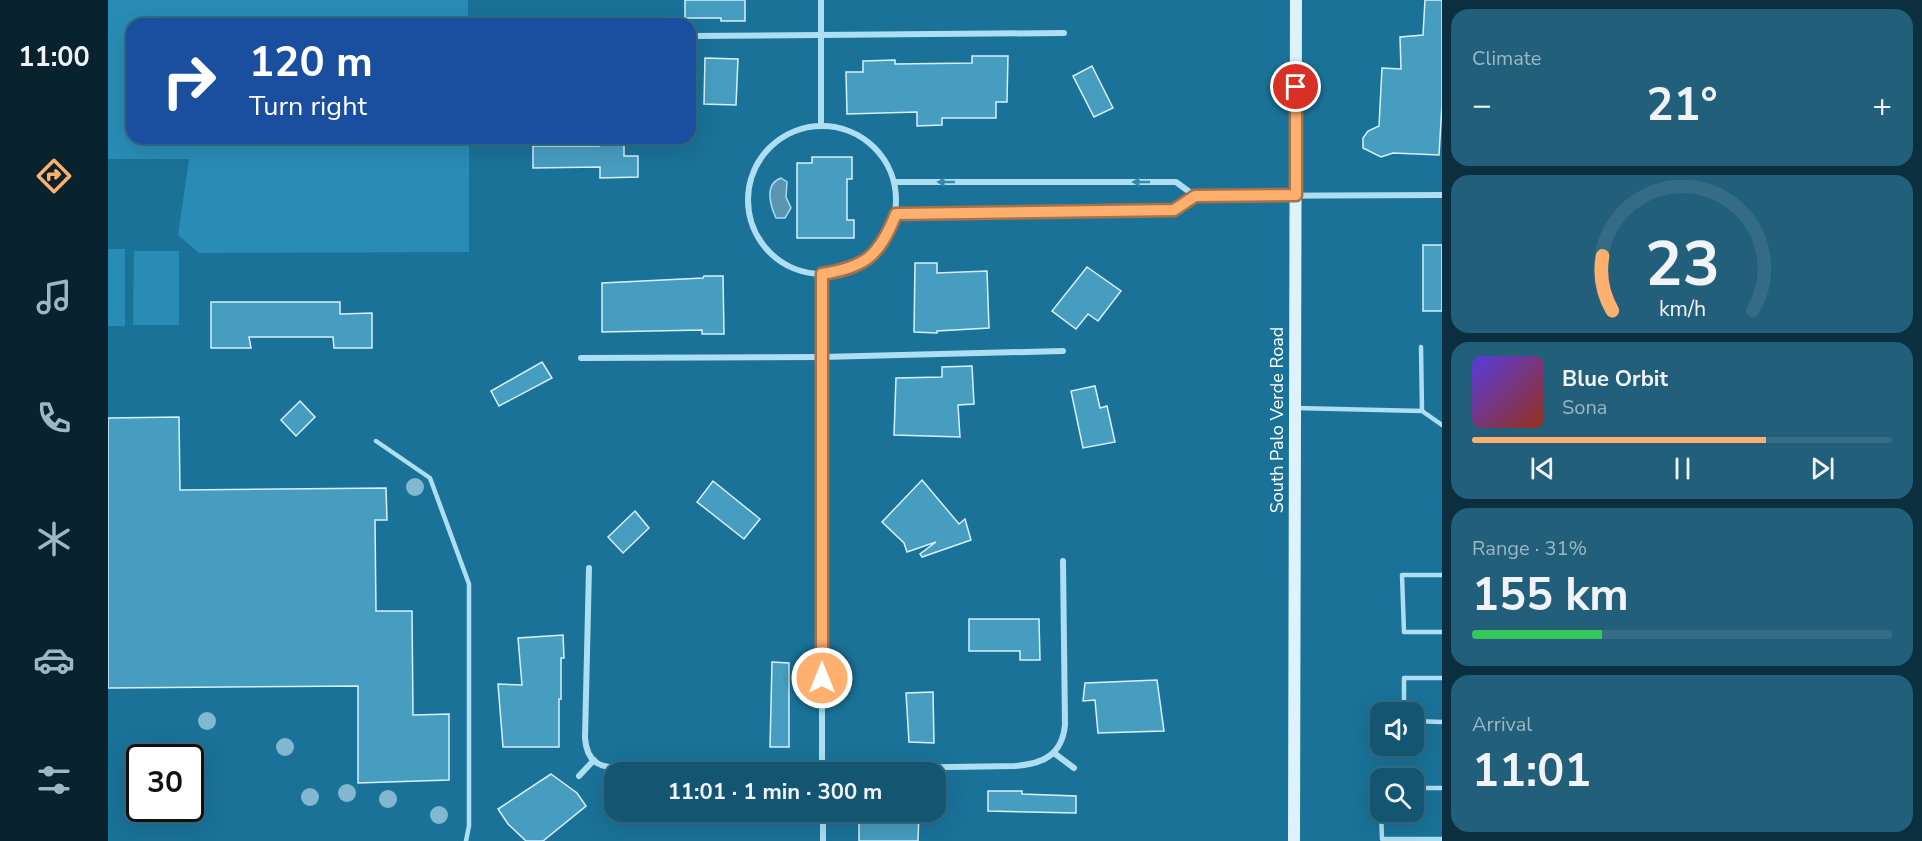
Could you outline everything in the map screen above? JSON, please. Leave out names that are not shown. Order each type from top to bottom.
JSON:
[{"type":"main road","name":"South Palo Verde Road","points":[[1294,841],[1296,0]]},
{"type":"street","points":[[821,0],[821,126]]},
{"type":"street","points":[[696,36],[1064,33]]},
{"type":"street","points":[[821,126],[846,130],[867,141],[885,159],[894,182],[897,198],[896,214],[886,238],[869,258],[847,270],[822,274],[799,271],[778,260],[762,244],[751,224],[748,201],[751,178],[761,157],[778,140],[798,130],[821,126]]},
{"type":"street","points":[[894,182],[1176,182],[1195,196]]},
{"type":"street","points":[[896,214],[1174,210],[1195,196],[1442,195]]},
{"type":"street","points":[[822,274],[822,762]]},
{"type":"street","points":[[581,358],[822,357],[1063,351]]},
{"type":"street","points":[[946,768],[1015,766],[1038,762],[1054,753],[1064,737],[1063,561]]},
{"type":"street","points":[[589,568],[585,738],[586,750],[594,760],[604,765]]},
{"type":"street","points":[[1054,753],[1074,768]]},
{"type":"street","points":[[579,776],[594,760]]},
{"type":"street","points":[[823,822],[823,841]]},
{"type":"lane","points":[[1421,347],[1422,411]]},
{"type":"lane","points":[[1295,408],[1422,411],[1442,425]]},
{"type":"lane","points":[[376,441],[430,478],[469,584],[470,826],[466,841]]},
{"type":"lane","points":[[1442,575],[1402,575],[1404,632],[1442,632]]},
{"type":"lane","points":[[1404,702],[1404,678],[1442,678]]},
{"type":"lane","points":[[1424,722],[1442,722]]},
{"type":"lane","points":[[1424,788],[1442,788]]},
{"type":"lane","points":[[1381,822],[1382,839],[1442,839]]},
{"type":"shaded area","points":[[108,0],[468,0],[468,18],[126,18],[126,144],[469,144],[469,252],[199,253],[178,235],[189,159],[108,159]]},
{"type":"shaded area","points":[[781,178],[787,182],[786,197],[791,208],[785,218],[776,218],[770,201],[770,190],[772,185]]},
{"type":"shaded area","points":[[108,249],[125,249],[125,326],[108,326]]},
{"type":"shaded area","points":[[134,251],[179,251],[179,325],[133,325]]},
{"type":"building","points":[[685,0],[745,0],[745,21],[685,18]]},
{"type":"building","points":[[1425,0],[1442,0],[1442,105],[1439,155],[1393,153],[1381,157],[1363,148],[1363,138],[1368,131],[1379,126],[1382,68],[1401,69],[1400,37],[1423,35]]},
{"type":"building","points":[[972,56],[1008,56],[1007,102],[996,102],[996,118],[942,118],[942,125],[917,126],[917,112],[847,114],[846,72],[863,72],[863,61],[895,60],[895,64],[972,63]]},
{"type":"building","points":[[705,58],[738,59],[736,105],[704,104]]},
{"type":"building","points":[[1092,66],[1113,108],[1094,117],[1073,76]]},
{"type":"building","points":[[599,144],[624,144],[624,156],[638,156],[638,177],[600,178],[600,167],[533,168],[533,146],[599,146]]},
{"type":"building","points":[[812,157],[852,157],[852,179],[847,179],[847,220],[854,220],[854,238],[797,238],[797,163],[812,163]]},
{"type":"building","points":[[1423,245],[1442,245],[1442,311],[1423,311]]},
{"type":"building","points":[[915,263],[937,263],[937,273],[987,271],[989,328],[937,331],[937,333],[914,332]]},
{"type":"building","points":[[1087,267],[1121,291],[1098,321],[1088,314],[1076,329],[1052,311]]},
{"type":"building","points":[[704,276],[723,276],[724,334],[702,334],[702,330],[602,332],[602,283],[703,278]]},
{"type":"building","points":[[211,302],[340,302],[340,314],[372,313],[372,348],[334,348],[333,337],[249,337],[251,348],[211,348]]},
{"type":"building","points":[[542,362],[552,378],[499,406],[491,391]]},
{"type":"building","points":[[972,366],[974,404],[958,405],[960,437],[894,435],[896,378],[942,377],[942,367]]},
{"type":"building","points":[[1095,386],[1100,408],[1107,406],[1115,442],[1083,448],[1071,391]]},
{"type":"building","points":[[300,401],[315,417],[296,436],[281,420]]},
{"type":"building","points":[[179,417],[180,490],[386,488],[387,520],[375,520],[376,611],[412,611],[413,715],[449,714],[449,780],[358,783],[358,686],[108,688],[108,418]]},
{"type":"building","points":[[922,480],[959,524],[965,519],[971,540],[922,557],[920,554],[936,542],[907,552],[904,543],[882,522]]},
{"type":"building","points":[[713,481],[760,519],[744,539],[697,502]]},
{"type":"building","points":[[635,511],[649,528],[623,553],[608,537]]},
{"type":"building","points":[[969,619],[1039,619],[1040,660],[1020,660],[1020,651],[969,651]]},
{"type":"building","points":[[563,635],[564,658],[561,658],[559,747],[503,747],[498,684],[522,685],[518,638]]},
{"type":"building","points":[[772,662],[789,663],[789,747],[770,747]]},
{"type":"building","points":[[1157,680],[1164,731],[1098,733],[1095,700],[1083,701],[1085,683]]},
{"type":"building","points":[[933,692],[934,743],[909,742],[906,693]]},
{"type":"building","points":[[551,774],[577,793],[586,806],[543,841],[526,841],[508,824],[498,809]]},
{"type":"building","points":[[988,791],[1022,791],[1022,794],[1076,796],[1076,813],[988,811]]},
{"type":"building","points":[[859,822],[919,822],[918,841],[859,841]]},
{"type":"route","points":[[822,678],[822,274],[847,270],[869,258],[886,238],[896,214],[1174,210],[1195,196],[1296,195],[1296,87]]}]
